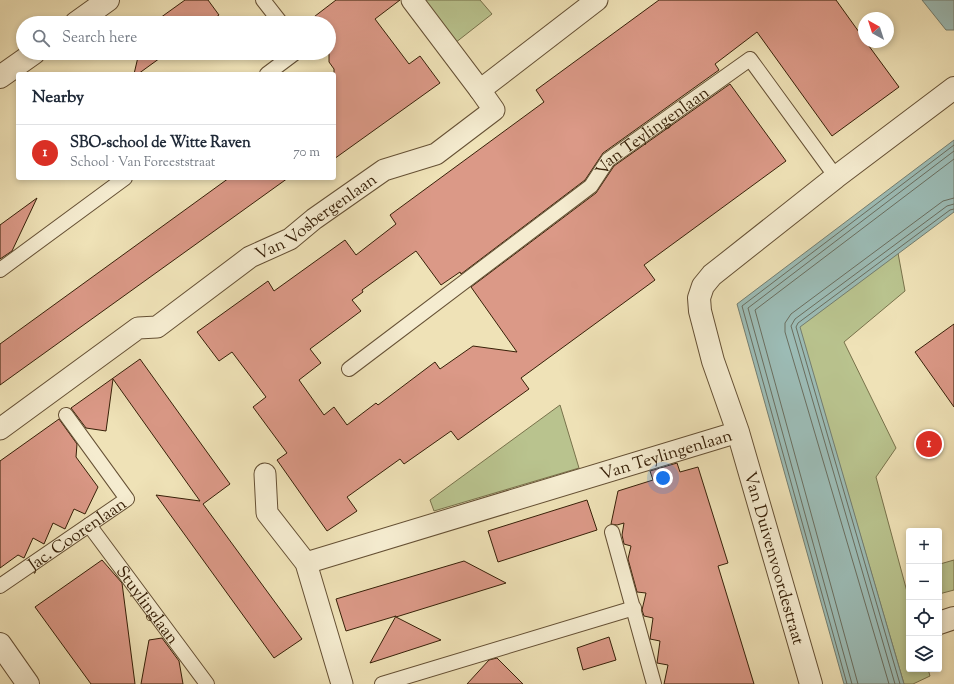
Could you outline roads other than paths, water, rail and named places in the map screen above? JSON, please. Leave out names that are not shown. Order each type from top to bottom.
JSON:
[{"type":"street","points":[[86,16],[108,0]]},
{"type":"street","points":[[412,0],[480,90],[597,0]]},
{"type":"street","points":[[0,77],[24,60]]},
{"type":"street","name":"Van Teylingenlaan","points":[[306,563],[738,432],[713,361],[700,311],[699,298],[703,286],[712,275],[836,177],[954,88]]},
{"type":"street","name":"Van Vosbergenlaan","points":[[0,429],[138,328],[157,327],[250,257],[290,239],[314,219],[384,170],[436,154],[494,110],[480,90]]},
{"type":"street","name":"Van Duivenvoordestraat","points":[[738,432],[811,684]]},
{"type":"street","points":[[265,474],[267,513],[306,563],[342,684]]},
{"type":"street","points":[[942,622],[954,618]]},
{"type":"street","points":[[0,644],[28,684]]},
{"type":"lane","points":[[263,0],[276,16]]},
{"type":"lane","name":"Van Teylingenlaan","points":[[349,369],[591,186],[608,160],[750,59],[836,177]]},
{"type":"lane","points":[[270,72],[286,60]]},
{"type":"lane","points":[[0,270],[122,180]]},
{"type":"lane","name":"Jac. Coorenlaan","points":[[0,586],[127,499],[66,415]]},
{"type":"lane","name":"Stuylinglaan","points":[[89,525],[207,684]]},
{"type":"lane","points":[[612,532],[654,684]]},
{"type":"lane","points":[[382,684],[634,608]]},
{"type":"water","points":[[922,0],[954,0],[954,30],[946,30]]},
{"type":"water","points":[[954,140],[954,212],[800,327],[904,684],[844,684],[737,304]]},
{"type":"place","name":"SBO-school de Witte Raven","points":[[929,444]]}]
